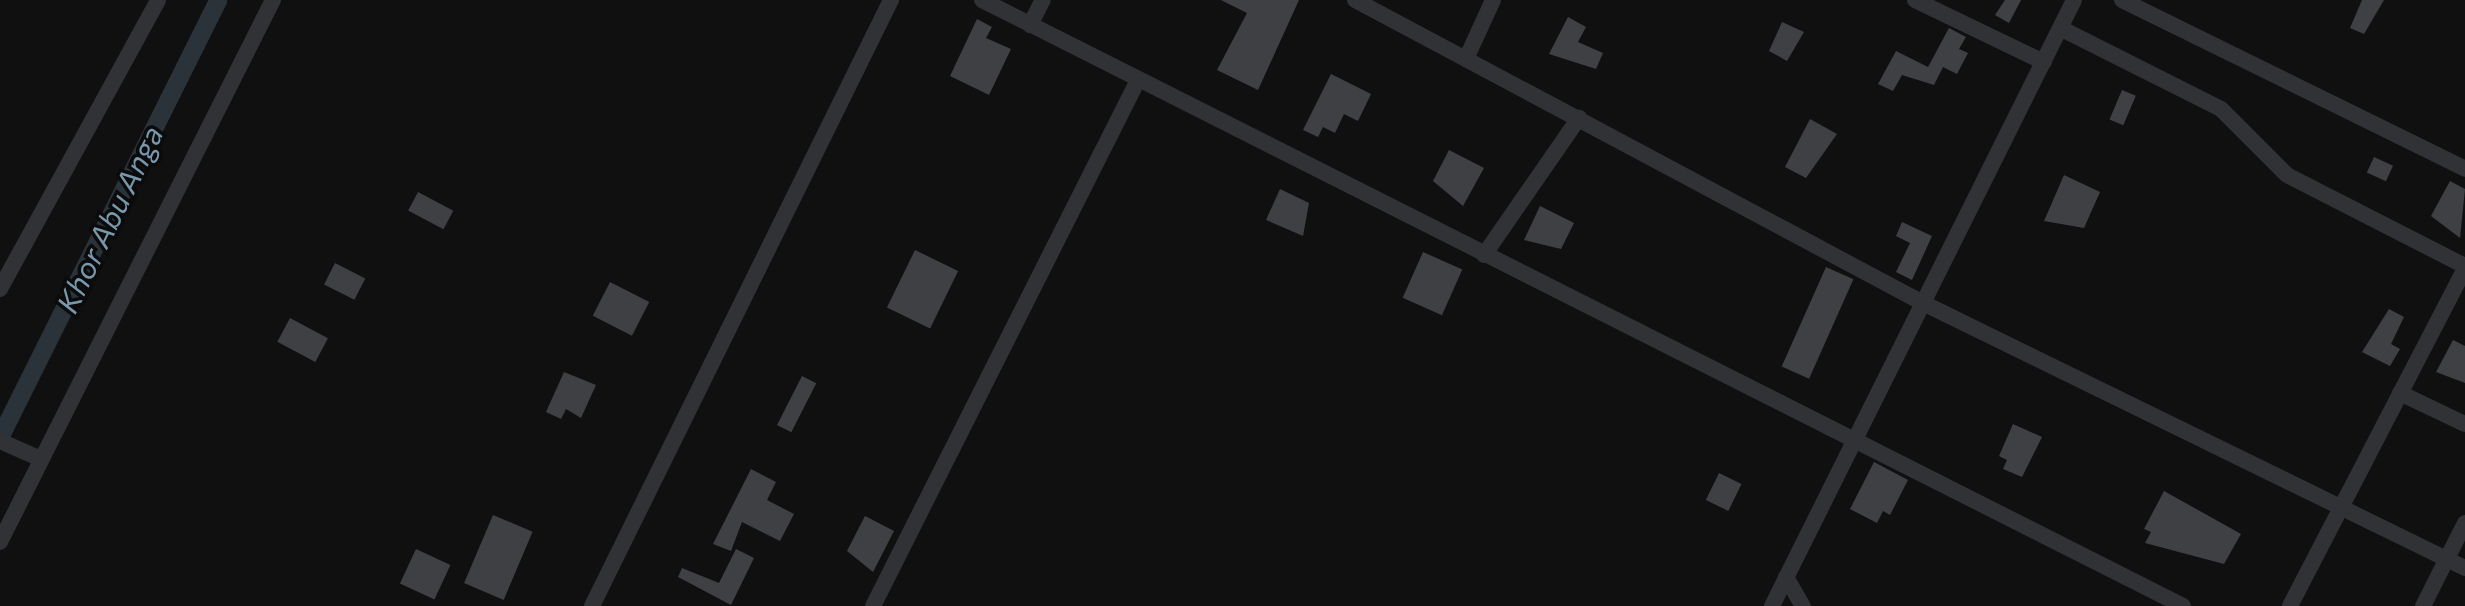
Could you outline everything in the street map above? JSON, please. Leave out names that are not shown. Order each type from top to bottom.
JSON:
[{"type":"street","points":[[0,289],[158,0]]},
{"type":"street","points":[[0,542],[273,0]]},
{"type":"street","points":[[592,606],[891,0]]},
{"type":"street","points":[[982,0],[2183,606]]},
{"type":"street","points":[[1030,25],[1043,0]]},
{"type":"street","points":[[1355,0],[1923,303],[2465,568]]},
{"type":"street","points":[[1466,59],[1493,0]]},
{"type":"street","points":[[1915,0],[2044,62]]},
{"type":"street","points":[[1772,606],[2074,0]]},
{"type":"street","points":[[2122,0],[2465,169]]},
{"type":"street","points":[[2060,28],[2221,109],[2287,175],[2465,268],[2290,606]]},
{"type":"street","points":[[873,606],[1138,80]]},
{"type":"street","points":[[1484,255],[1579,118]]},
{"type":"street","points":[[2400,393],[2465,424]]},
{"type":"street","points":[[0,441],[41,459]]},
{"type":"street","points":[[2423,606],[2465,523]]},
{"type":"street","points":[[1786,577],[1803,606]]},
{"type":"building","points":[[1221,0],[1299,0],[1258,90],[1217,70],[1247,13]]},
{"type":"building","points":[[2005,0],[2021,0],[2009,23],[1995,15]]},
{"type":"building","points":[[2362,0],[2384,0],[2364,34],[2350,28]]},
{"type":"building","points":[[1568,17],[1586,27],[1578,42],[1603,53],[1596,69],[1549,54]]},
{"type":"building","points":[[977,19],[992,27],[986,38],[1011,49],[989,95],[950,76]]},
{"type":"building","points":[[1782,22],[1804,32],[1787,61],[1769,51]]},
{"type":"building","points":[[1949,28],[1966,37],[1959,49],[1968,53],[1957,74],[1943,67],[1934,85],[1902,75],[1893,91],[1878,84],[1896,51],[1928,67]]},
{"type":"building","points":[[1331,74],[1371,94],[1358,121],[1344,114],[1335,133],[1323,127],[1318,137],[1303,130]]},
{"type":"building","points":[[2122,90],[2136,96],[2123,125],[2109,119]]},
{"type":"building","points":[[1810,119],[1837,134],[1806,178],[1785,167]]},
{"type":"building","points":[[1449,150],[1484,168],[1463,206],[1433,181]]},
{"type":"building","points":[[2374,157],[2393,166],[2386,181],[2367,172]]},
{"type":"building","points":[[2064,175],[2100,192],[2084,228],[2044,221]]},
{"type":"building","points":[[2450,181],[2465,189],[2460,238],[2431,216]]},
{"type":"building","points":[[1280,189],[1309,203],[1303,236],[1266,220]]},
{"type":"building","points":[[418,192],[453,211],[443,229],[408,211]]},
{"type":"building","points":[[1540,206],[1574,223],[1561,249],[1524,240]]},
{"type":"building","points":[[1902,222],[1932,236],[1912,280],[1896,272],[1910,243],[1896,236]]},
{"type":"building","points":[[915,250],[958,271],[930,329],[887,308]]},
{"type":"building","points":[[1423,252],[1462,269],[1442,315],[1403,298]]},
{"type":"building","points":[[335,263],[365,278],[354,300],[324,284]]},
{"type":"building","points":[[1826,267],[1853,279],[1809,379],[1782,367]]},
{"type":"building","points":[[610,282],[649,302],[632,336],[593,316]]},
{"type":"building","points":[[2389,309],[2404,317],[2391,344],[2400,349],[2390,366],[2362,352]]},
{"type":"building","points":[[290,318],[328,338],[315,362],[277,342]]},
{"type":"building","points":[[2453,340],[2465,346],[2465,383],[2436,372]]},
{"type":"building","points":[[564,372],[596,385],[581,418],[566,409],[561,419],[546,412]]},
{"type":"building","points":[[802,376],[816,383],[791,432],[777,425]]},
{"type":"building","points":[[2013,424],[2042,437],[2022,477],[2003,469],[2007,460],[1999,456]]},
{"type":"building","points":[[1874,462],[1908,480],[1890,515],[1883,511],[1877,523],[1850,509]]},
{"type":"building","points":[[751,469],[776,482],[767,500],[794,514],[780,541],[742,522],[731,551],[713,544]]},
{"type":"building","points":[[1719,473],[1741,484],[1728,511],[1706,500]]},
{"type":"building","points":[[2164,491],[2241,534],[2224,564],[2145,543],[2151,532],[2144,529]]},
{"type":"building","points":[[493,515],[533,532],[504,600],[464,583]]},
{"type":"building","points":[[865,516],[894,531],[873,572],[847,551]]},
{"type":"building","points":[[416,549],[450,565],[434,599],[400,583]]},
{"type":"building","points":[[736,549],[754,558],[731,605],[678,577],[682,568],[719,583]]},
{"type":"waterway","name":"Khor Abu Anga","points":[[0,438],[218,0]]}]
